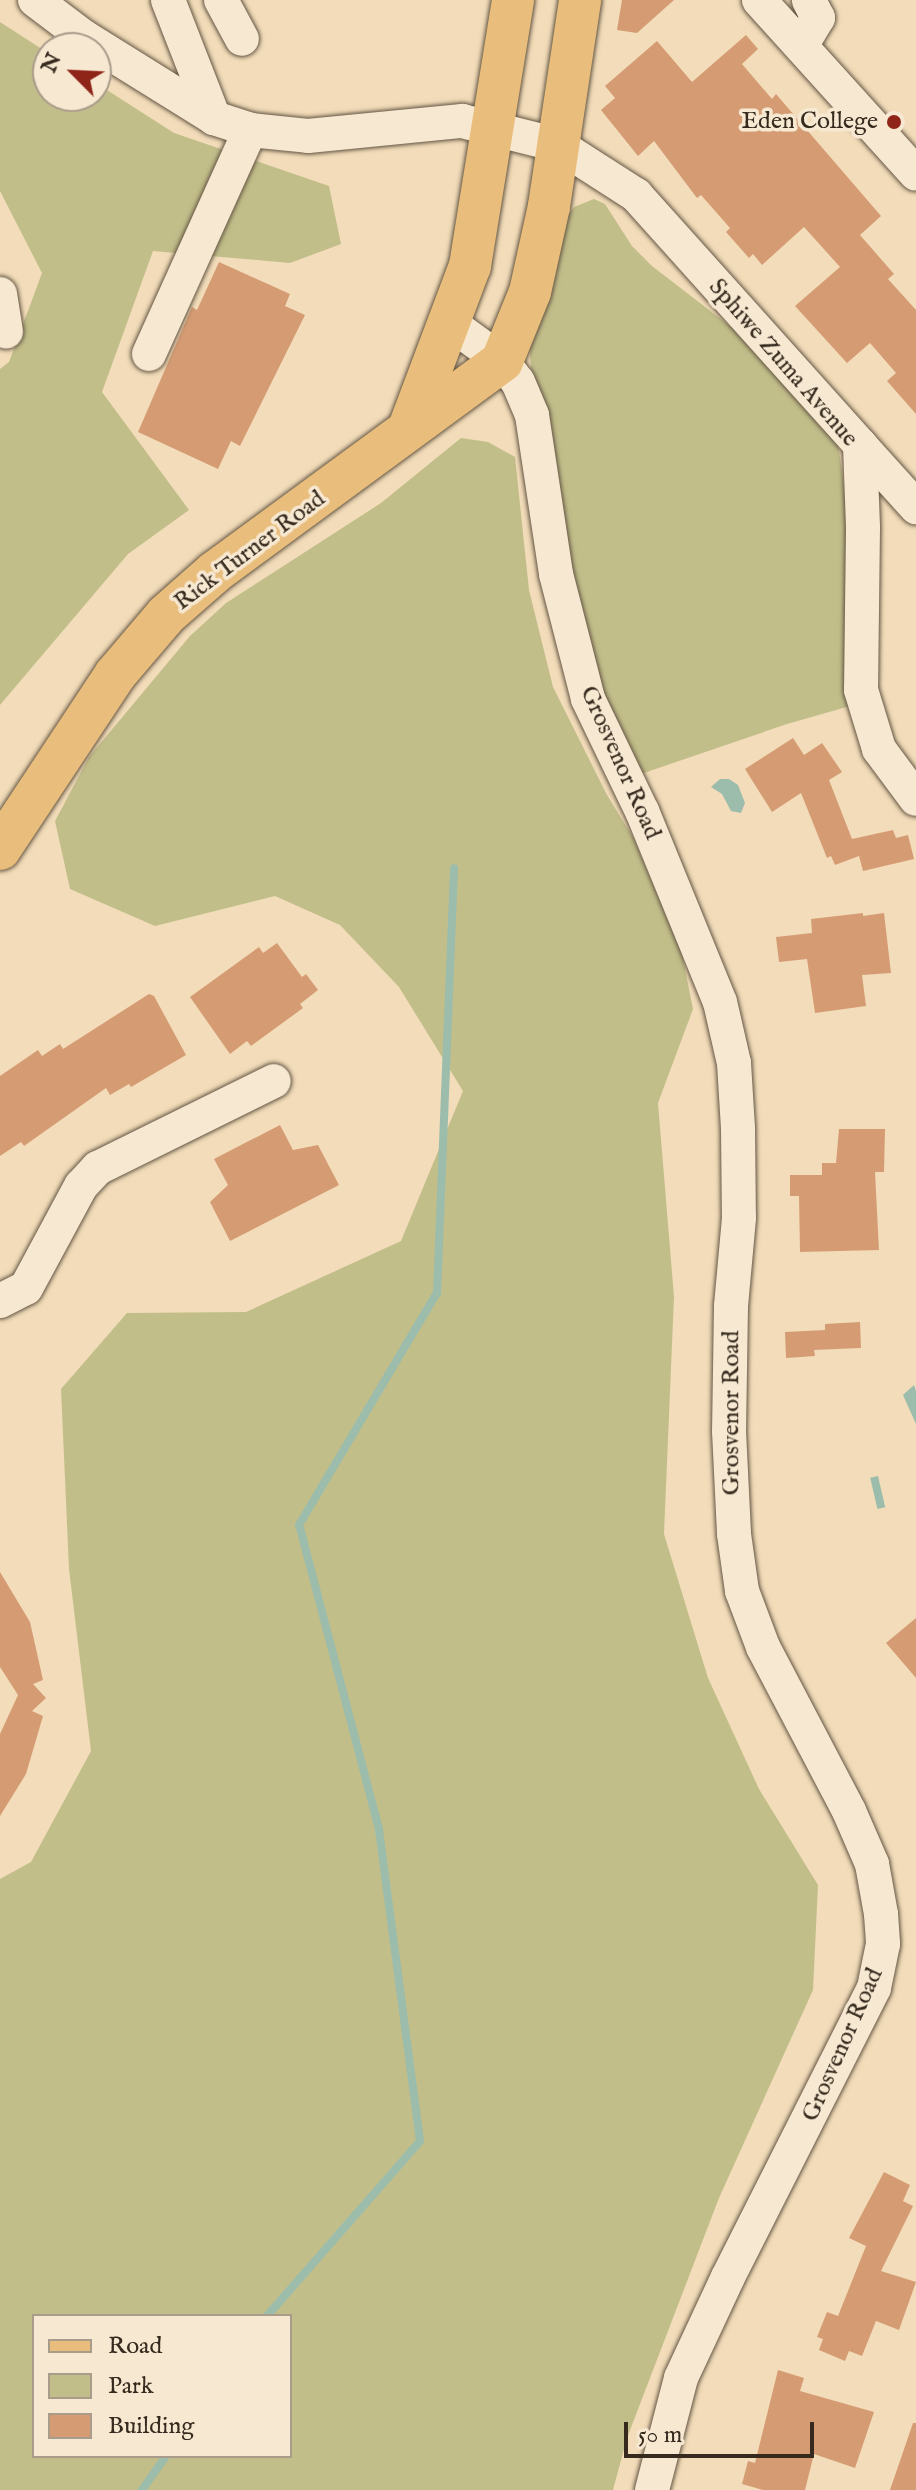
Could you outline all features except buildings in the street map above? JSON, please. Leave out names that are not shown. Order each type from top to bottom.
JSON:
[{"type":"main road","points":[[409,428],[451,324],[470,266],[513,0]]},
{"type":"main road","name":"Rick Turner Road","points":[[0,849],[115,675],[166,615],[215,572],[305,509],[409,428],[470,388],[502,361],[530,292],[558,145],[580,0]]},
{"type":"street","name":"Sphiwe Zuma Avenue","points":[[35,0],[84,37],[214,118],[250,130],[308,136],[462,121],[558,145],[636,195],[860,445],[863,528],[861,690],[879,749],[916,799]]},
{"type":"street","points":[[168,0],[214,118]]},
{"type":"street","points":[[221,0],[242,39]]},
{"type":"street","points":[[759,0],[916,174]]},
{"type":"street","points":[[801,46],[818,18],[809,0]]},
{"type":"street","points":[[149,354],[250,130]]},
{"type":"street","points":[[0,294],[6,332]]},
{"type":"street","name":"Grosvenor Road","points":[[451,324],[502,361],[518,382],[532,415],[556,574],[588,699],[642,811],[720,1002],[734,1063],[738,1128],[739,1218],[731,1306],[729,1431],[734,1534],[742,1591],[763,1647],[849,1811],[872,1864],[881,1914],[883,1944],[874,1988],[728,2277],[681,2378],[652,2490]]},
{"type":"street","points":[[860,445],[915,506]]},
{"type":"street","points":[[863,528],[892,509],[915,506]]},
{"type":"street","points":[[0,1301],[26,1288],[81,1186],[98,1168],[274,1081]]},
{"type":"green space","points":[[0,22],[32,43],[32,112],[112,112],[112,93],[174,133],[329,186],[341,244],[290,263],[153,251],[102,392],[189,510],[128,554],[0,705],[0,369],[9,362],[42,273],[0,191]]},
{"type":"green space","points":[[594,199],[605,204],[632,246],[652,266],[735,330],[838,443],[851,539],[850,706],[641,774],[586,656],[531,369],[529,339],[567,217],[574,207]]},
{"type":"green space","points":[[461,438],[488,442],[515,457],[529,590],[553,687],[607,795],[634,839],[682,954],[693,1009],[658,1103],[674,1297],[664,1534],[708,1678],[759,1789],[818,1885],[813,1990],[719,2198],[627,2438],[613,2490],[0,2490],[0,1879],[31,1862],[91,1751],[69,1569],[61,1389],[127,1313],[246,1312],[401,1241],[463,1091],[399,987],[340,925],[275,896],[155,926],[70,889],[55,821],[89,757],[190,636],[226,603],[381,503]]},
{"type":"shaded area","points":[[720,779],[729,779],[738,785],[745,803],[741,813],[731,811],[722,794],[711,787]]},
{"type":"shaded area","points":[[914,1385],[916,1391],[916,1424],[903,1395]]},
{"type":"shaded area","points":[[878,1476],[885,1507],[877,1509],[870,1478]]},
{"type":"waterway","points":[[269,2314],[420,2141],[379,1829],[299,1525],[437,1293],[454,868]]},
{"type":"waterway","points":[[142,2490],[165,2458]]},
{"type":"place","name":"Eden College","points":[[894,122]]}]
